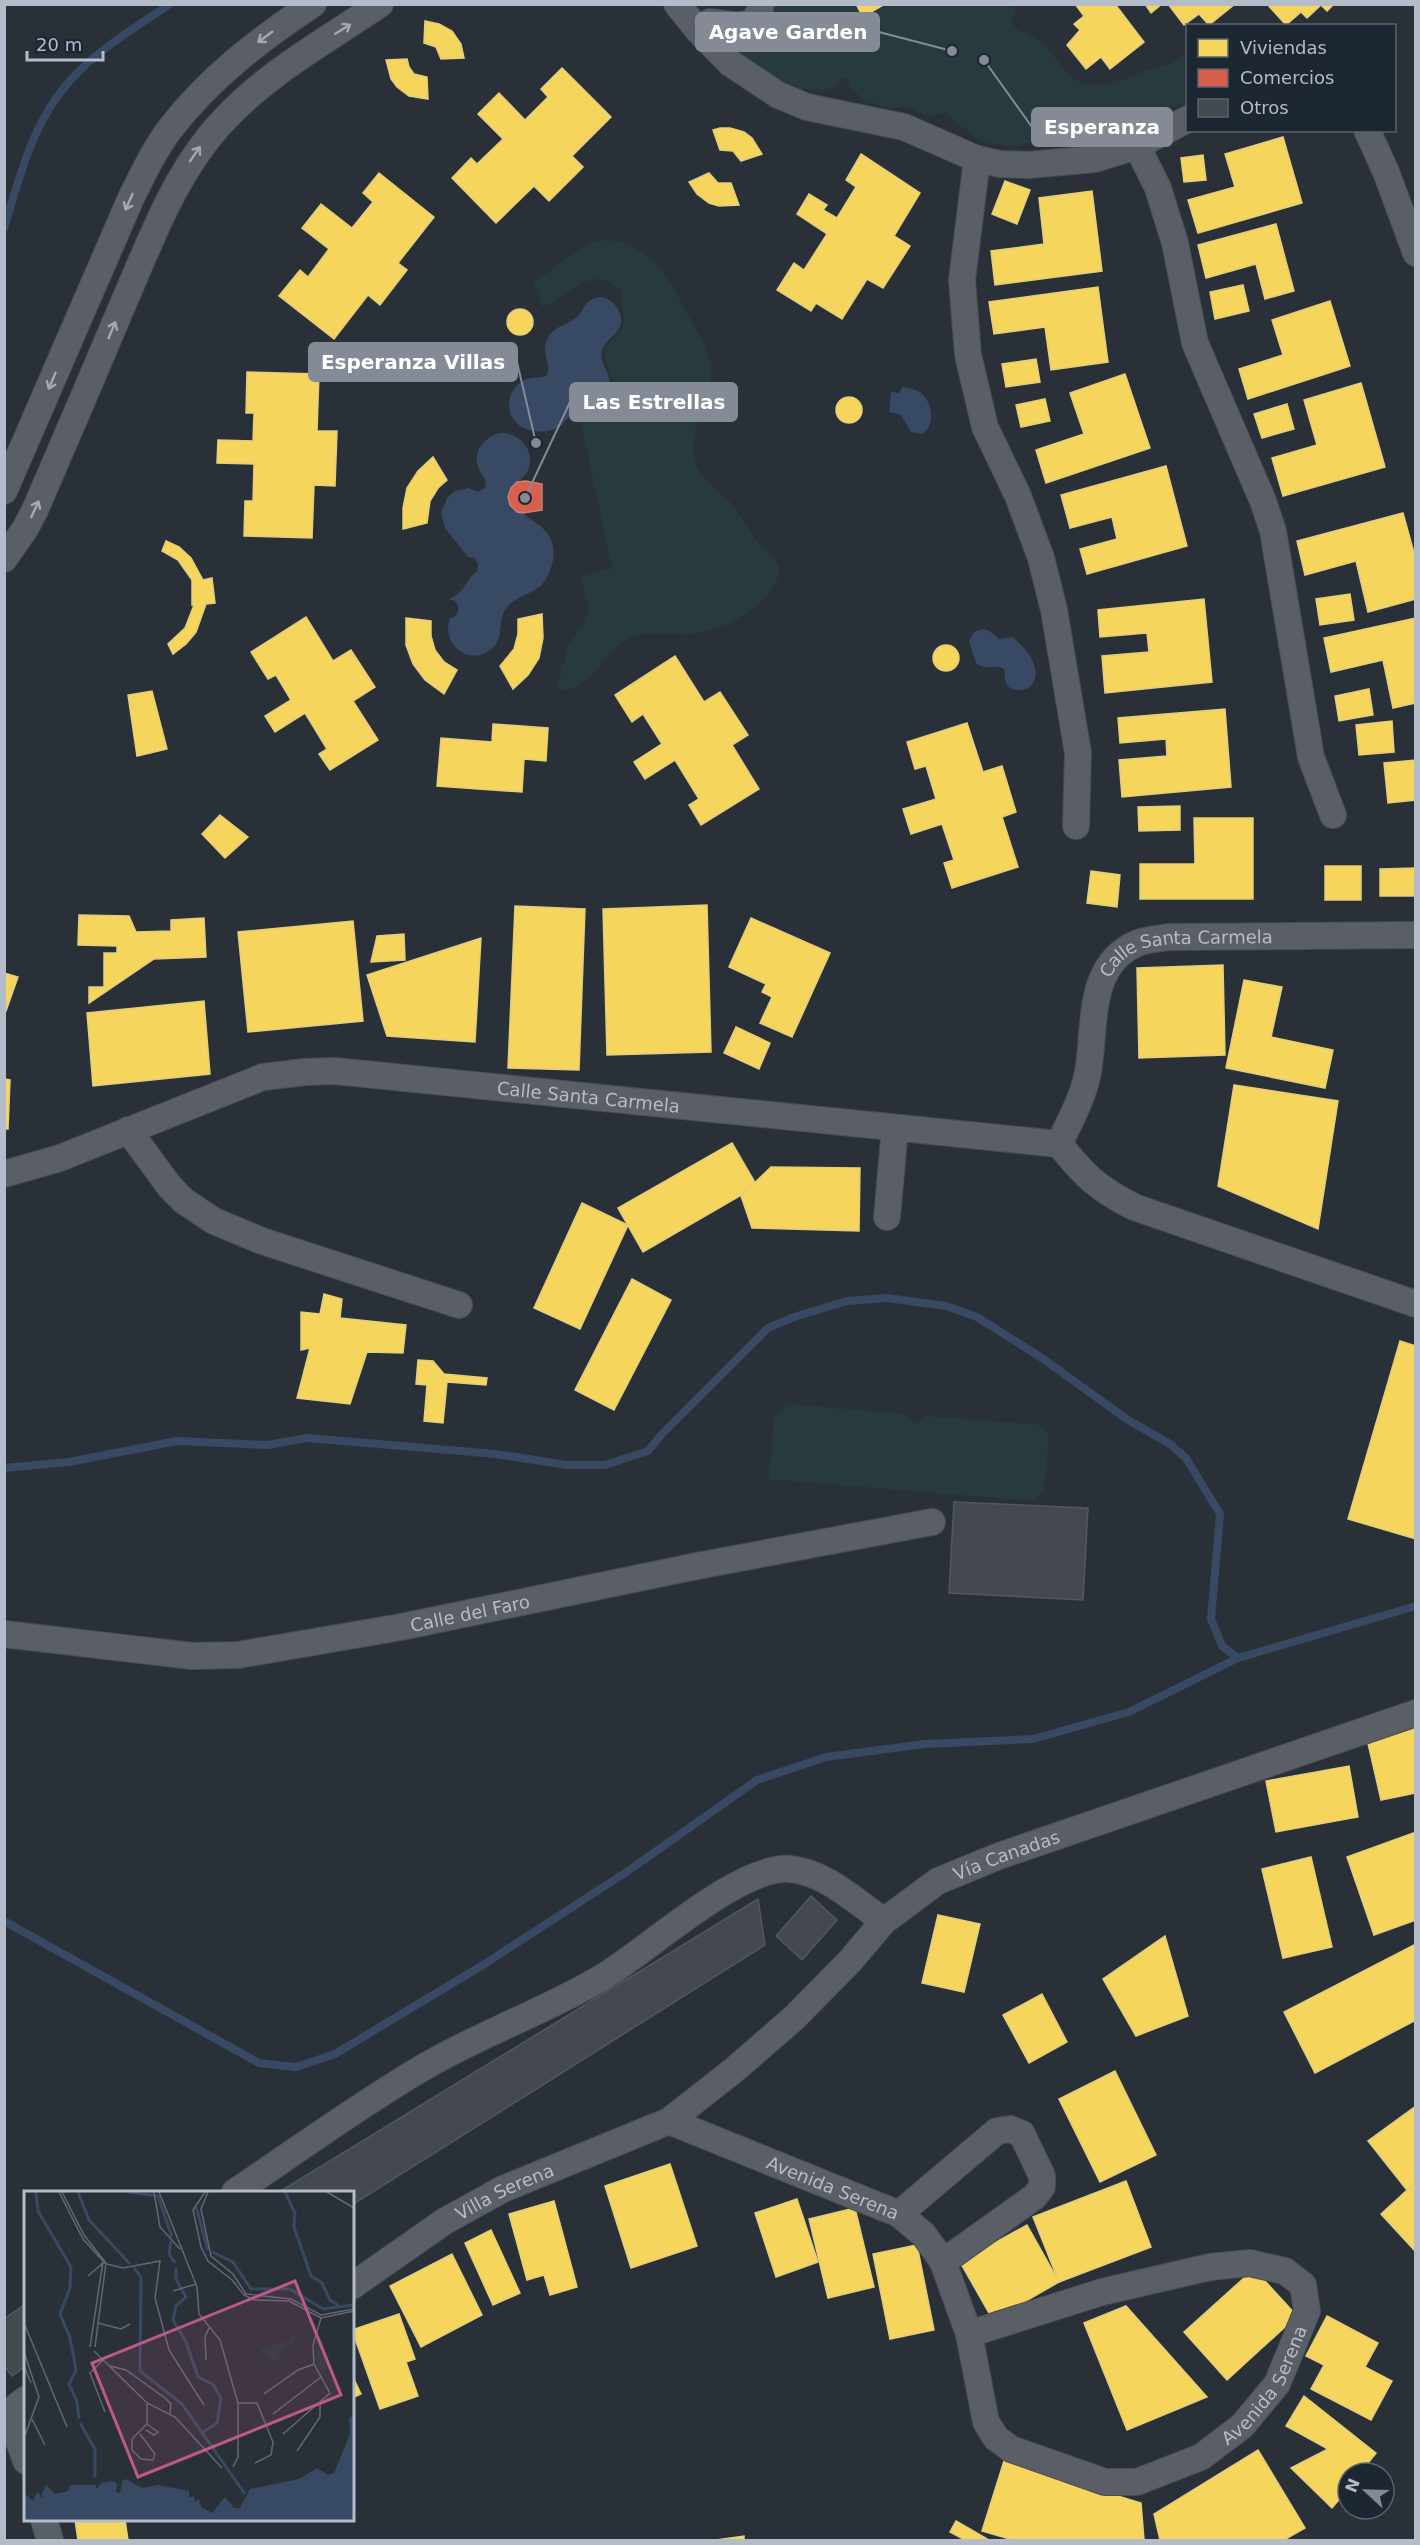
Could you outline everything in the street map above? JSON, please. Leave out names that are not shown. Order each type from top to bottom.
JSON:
[{"type":"street","points":[[4,491],[131,198],[151,158],[170,130],[221,74],[261,40],[313,4]]},
{"type":"street","points":[[4,559],[30,520],[158,223],[194,154],[223,120],[261,85],[294,60],[380,4]]},
{"type":"street","points":[[677,4],[730,63],[790,101],[824,111],[904,127],[976,159],[1000,164],[1029,165],[1095,159],[1137,146],[1186,120]]},
{"type":"street","points":[[698,30],[710,22],[738,26],[746,24],[756,17],[761,4]]},
{"type":"street","points":[[1368,132],[1386,172],[1416,253]]},
{"type":"street","points":[[1137,146],[1158,188],[1175,243],[1195,343],[1263,501],[1273,531],[1296,680],[1311,757],[1333,815]]},
{"type":"street","points":[[976,159],[962,280],[968,355],[985,427],[1018,496],[1041,558],[1052,601],[1068,680],[1078,753],[1076,826]]},
{"type":"street","points":[[35,419],[68,433]]},
{"type":"street","name":"Calle Santa Carmela","points":[[4,1174],[60,1158],[263,1077],[335,1071],[1059,1144],[1085,1084],[1094,1006],[1100,983],[1112,963],[1128,948],[1141,942],[1169,938],[1416,935]]},
{"type":"street","points":[[887,1217],[895,1128]]},
{"type":"street","points":[[128,1130],[170,1187],[201,1212],[228,1228],[459,1305]]},
{"type":"street","points":[[1059,1144],[1087,1178],[1108,1194],[1134,1207],[1416,1304]]},
{"type":"street","name":"Calle del Faro","points":[[4,1634],[192,1656],[238,1655],[400,1627],[697,1566],[932,1522]]},
{"type":"street","name":"Vía Canadas","points":[[669,2121],[734,2070],[795,2017],[850,1961],[884,1921],[938,1881],[999,1856],[1416,1713]]},
{"type":"street","points":[[238,2191],[425,2066],[582,1989],[613,1971],[696,1910],[763,1872],[789,1869],[818,1876],[884,1921]]},
{"type":"street","name":"Avenida Serena","points":[[669,2121],[899,2214],[924,2235],[943,2262],[969,2334],[986,2422],[996,2438],[1011,2450],[1105,2482],[1137,2482],[1201,2457],[1242,2426],[1277,2384],[1307,2311],[1304,2285],[1285,2271],[1250,2263],[1210,2267],[1102,2292],[969,2334]]},
{"type":"street","name":"Villa Serena","points":[[354,2285],[445,2221],[503,2189],[669,2121]]},
{"type":"street","points":[[899,2214],[997,2131],[1010,2129],[1022,2134],[1042,2176],[1042,2187],[1034,2197],[943,2262]]},
{"type":"street","points":[[13,2409],[24,2453]]},
{"type":"street","points":[[44,2521],[50,2541]]},
{"type":"green space","points":[[768,5],[856,5],[863,17],[885,5],[1015,5],[1012,22],[1016,29],[1040,40],[1073,79],[1086,85],[1113,84],[1149,69],[1167,66],[1186,55],[1186,102],[1137,123],[1097,136],[1078,139],[1062,137],[1049,129],[1041,138],[1020,146],[990,144],[978,140],[967,129],[960,127],[946,112],[933,116],[911,107],[884,107],[862,99],[849,85],[848,79],[842,77],[835,87],[826,90],[800,89],[781,81],[726,46],[718,32]]},
{"type":"green space","points":[[606,240],[623,243],[649,257],[668,279],[699,334],[710,363],[711,379],[694,434],[693,456],[700,472],[732,505],[780,569],[776,583],[768,595],[744,615],[701,632],[650,633],[635,636],[611,652],[580,685],[561,690],[557,685],[567,646],[586,621],[588,614],[589,608],[581,577],[612,568],[581,422],[596,418],[620,400],[607,364],[605,351],[606,346],[620,331],[624,315],[622,292],[611,283],[601,279],[582,283],[554,302],[542,307],[533,282],[577,251]]},
{"type":"green space","points":[[787,1404],[906,1414],[915,1424],[925,1416],[1040,1425],[1049,1435],[1044,1491],[1033,1501],[769,1479],[774,1418]]},
{"type":"water","points":[[602,297],[613,303],[621,319],[618,330],[602,351],[603,364],[610,384],[607,399],[599,407],[572,415],[561,426],[550,431],[539,432],[523,428],[514,420],[509,408],[514,389],[528,379],[547,375],[545,347],[548,338],[557,328],[578,316],[587,303]]},
{"type":"water","points":[[903,387],[919,392],[928,402],[931,420],[922,434],[911,432],[901,415],[889,412],[891,392],[899,393]]},
{"type":"water","points":[[501,433],[520,440],[525,444],[530,456],[528,470],[509,492],[510,501],[516,509],[543,529],[554,551],[551,568],[542,585],[510,604],[505,610],[499,637],[494,647],[480,655],[472,656],[464,653],[452,643],[448,627],[450,618],[456,616],[459,608],[455,601],[449,599],[462,589],[477,571],[478,564],[475,558],[468,557],[445,528],[441,513],[447,498],[455,491],[469,488],[477,492],[485,488],[486,482],[477,463],[478,451],[485,441]]},
{"type":"water","points":[[988,630],[999,639],[1012,637],[1028,653],[1036,674],[1030,687],[1023,690],[1011,689],[1006,683],[1004,669],[983,667],[976,663],[969,641],[974,632]]},
{"type":"building: Viviendas","points":[[856,4],[885,4],[863,17]]},
{"type":"building: Viviendas","points":[[1075,4],[1115,4],[1144,42],[1110,69],[1101,57],[1086,69],[1067,45],[1080,30],[1074,24],[1084,16]]},
{"type":"building: Viviendas","points":[[1145,4],[1162,4],[1151,13]]},
{"type":"building: Viviendas","points":[[1168,4],[1235,4],[1210,24],[1199,14],[1184,25]]},
{"type":"building: Viviendas","points":[[1267,4],[1334,4],[1327,11],[1321,5],[1307,18],[1301,12],[1285,24]]},
{"type":"building: Viviendas","points":[[425,21],[439,24],[452,31],[461,44],[464,58],[441,59],[436,47],[424,43]]},
{"type":"building: Viviendas","points":[[407,59],[414,74],[427,77],[428,99],[409,96],[391,79],[386,60]]},
{"type":"building: Viviendas","points":[[562,68],[611,117],[572,156],[583,167],[549,201],[534,186],[496,223],[452,178],[471,158],[477,164],[503,139],[478,114],[499,93],[525,120],[548,97],[541,89]]},
{"type":"building: Viviendas","points":[[720,128],[744,132],[752,138],[762,154],[741,161],[733,151],[720,150],[713,130]]},
{"type":"building: Viviendas","points":[[1283,137],[1302,203],[1198,233],[1188,200],[1235,187],[1225,154]]},
{"type":"building: Viviendas","points":[[861,154],[920,193],[894,236],[910,246],[883,288],[867,279],[842,319],[816,303],[811,311],[777,290],[794,263],[804,270],[827,234],[797,214],[809,194],[827,205],[823,210],[837,218],[856,187],[846,180]]},
{"type":"building: Viviendas","points":[[1203,155],[1206,180],[1184,182],[1181,158]]},
{"type":"building: Viviendas","points":[[379,173],[434,217],[398,263],[407,270],[380,305],[368,295],[334,339],[279,296],[300,270],[308,277],[329,249],[302,228],[321,204],[352,228],[373,202],[363,193]]},
{"type":"building: Viviendas","points":[[709,173],[718,183],[731,183],[739,205],[719,206],[709,203],[697,194],[689,182]]},
{"type":"building: Viviendas","points":[[1005,181],[1030,190],[1017,224],[992,214]]},
{"type":"building: Viviendas","points":[[1092,191],[1102,271],[995,285],[991,251],[1044,244],[1039,198]]},
{"type":"building: Viviendas","points":[[1276,224],[1294,291],[1265,299],[1256,264],[1206,278],[1198,245]]},
{"type":"building: Viviendas","points":[[1243,285],[1249,311],[1215,319],[1210,292]]},
{"type":"building: Viviendas","points":[[1098,287],[1108,362],[1051,370],[1045,327],[994,334],[989,302]]},
{"type":"building: Viviendas","points":[[1330,301],[1350,366],[1248,399],[1239,369],[1283,355],[1272,320]]},
{"type":"building: Viviendas","points":[[520,309],[529,313],[533,322],[529,331],[520,335],[511,331],[507,322],[511,313]]},
{"type":"building: Viviendas","points":[[1036,359],[1040,382],[1006,387],[1002,364]]},
{"type":"building: Viviendas","points":[[247,372],[319,374],[317,431],[337,431],[335,486],[314,485],[312,538],[244,536],[245,501],[253,501],[254,464],[217,463],[218,440],[253,441],[254,413],[246,413]]},
{"type":"building: Viviendas","points":[[1125,374],[1150,448],[1046,483],[1036,450],[1084,434],[1070,393]]},
{"type":"building: Viviendas","points":[[1361,383],[1385,467],[1283,496],[1272,458],[1317,445],[1304,400]]},
{"type":"building: Viviendas","points":[[849,397],[858,401],[862,410],[858,419],[849,423],[840,419],[836,410],[840,401]]},
{"type":"building: Viviendas","points":[[1045,399],[1050,421],[1021,427],[1016,405]]},
{"type":"building: Viviendas","points":[[1287,404],[1294,429],[1262,438],[1254,414]]},
{"type":"building: Viviendas","points":[[433,457],[447,480],[438,488],[430,501],[427,523],[403,529],[403,508],[407,488],[418,471]]},
{"type":"building: Viviendas","points":[[1166,466],[1187,546],[1087,574],[1080,549],[1117,539],[1112,517],[1070,528],[1061,495]]},
{"type":"building: Viviendas","points":[[1403,513],[1416,560],[1416,599],[1368,612],[1356,561],[1305,575],[1297,541]]},
{"type":"building: Viviendas","points":[[166,541],[179,547],[191,558],[203,580],[212,578],[215,603],[206,604],[196,632],[173,654],[168,644],[185,628],[194,605],[192,605],[192,580],[178,560],[162,551]]},
{"type":"building: Viviendas","points":[[1350,594],[1354,620],[1320,625],[1316,599]]},
{"type":"building: Viviendas","points":[[1204,599],[1212,682],[1105,693],[1102,656],[1149,652],[1147,633],[1100,637],[1098,610]]},
{"type":"building: Viviendas","points":[[542,614],[543,638],[539,658],[528,675],[513,689],[500,666],[514,649],[518,634],[518,619]]},
{"type":"building: Viviendas","points":[[306,617],[333,661],[351,650],[375,687],[353,701],[378,740],[330,770],[319,754],[327,749],[305,713],[275,732],[265,716],[291,700],[276,675],[268,679],[251,652]]},
{"type":"building: Viviendas","points":[[406,618],[431,621],[431,636],[435,650],[444,662],[457,670],[444,694],[425,680],[413,664],[406,645]]},
{"type":"building: Viviendas","points":[[1416,618],[1416,703],[1393,708],[1383,660],[1331,672],[1324,638]]},
{"type":"building: Viviendas","points":[[946,645],[955,649],[959,658],[955,667],[946,671],[937,667],[933,658],[937,649]]},
{"type":"building: Viviendas","points":[[675,656],[704,702],[720,692],[748,735],[732,745],[759,789],[701,825],[689,805],[699,799],[675,760],[645,779],[634,762],[662,744],[643,714],[632,722],[615,695]]},
{"type":"building: Viviendas","points":[[1369,689],[1373,715],[1339,721],[1335,696]]},
{"type":"building: Viviendas","points":[[152,691],[167,749],[137,756],[128,695]]},
{"type":"building: Viviendas","points":[[1225,709],[1231,787],[1122,797],[1119,760],[1167,756],[1166,739],[1120,743],[1118,718]]},
{"type":"building: Viviendas","points":[[1392,721],[1394,752],[1359,755],[1356,725]]},
{"type":"building: Viviendas","points":[[967,723],[983,772],[1002,766],[1016,812],[1002,817],[1018,867],[952,888],[944,863],[954,860],[942,824],[911,834],[903,809],[936,799],[926,766],[915,769],[907,742]]},
{"type":"building: Viviendas","points":[[493,724],[548,728],[546,761],[524,759],[522,792],[437,786],[441,738],[492,742]]},
{"type":"building: Viviendas","points":[[1416,760],[1416,800],[1388,803],[1384,763]]},
{"type":"building: Viviendas","points":[[1180,806],[1180,830],[1139,831],[1138,807]]},
{"type":"building: Viviendas","points":[[220,815],[248,837],[225,858],[202,834]]},
{"type":"building: Viviendas","points":[[1194,818],[1253,818],[1253,899],[1140,899],[1140,864],[1195,864]]},
{"type":"building: Viviendas","points":[[1325,866],[1361,866],[1361,900],[1325,900]]},
{"type":"building: Viviendas","points":[[1416,868],[1416,896],[1380,896],[1380,869]]},
{"type":"building: Viviendas","points":[[1091,871],[1120,875],[1117,907],[1087,903]]},
{"type":"building: Viviendas","points":[[707,905],[711,1052],[607,1055],[603,909]]},
{"type":"building: Viviendas","points":[[515,906],[585,909],[579,1070],[508,1068]]},
{"type":"building: Viviendas","points":[[79,915],[129,916],[136,932],[171,931],[171,920],[204,918],[206,957],[154,959],[89,1003],[89,987],[104,987],[104,953],[117,953],[117,946],[78,945]]},
{"type":"building: Viviendas","points":[[751,918],[830,953],[792,1037],[760,1023],[772,997],[762,992],[766,984],[729,967]]},
{"type":"building: Viviendas","points":[[353,921],[363,1021],[248,1032],[238,932]]},
{"type":"building: Viviendas","points":[[404,934],[405,960],[371,962],[377,936]]},
{"type":"building: Viviendas","points":[[481,938],[475,1042],[387,1036],[367,975]]},
{"type":"building: Viviendas","points":[[1223,965],[1225,1055],[1139,1058],[1137,968]]},
{"type":"building: Viviendas","points":[[4,973],[18,977],[6,1011],[4,1011]]},
{"type":"building: Viviendas","points":[[1244,980],[1282,987],[1271,1037],[1333,1050],[1325,1088],[1226,1068]]},
{"type":"building: Viviendas","points":[[204,1001],[210,1074],[93,1086],[87,1013]]},
{"type":"building: Viviendas","points":[[736,1027],[770,1043],[759,1069],[724,1053]]},
{"type":"building: Viviendas","points":[[4,1079],[10,1080],[8,1129],[4,1129]]},
{"type":"building: Viviendas","points":[[1234,1085],[1338,1101],[1318,1229],[1218,1186]]},
{"type":"building: Viviendas","points":[[732,1143],[757,1186],[643,1252],[618,1208]]},
{"type":"building: Viviendas","points":[[771,1167],[860,1168],[859,1231],[752,1228],[741,1196]]},
{"type":"building: Viviendas","points":[[582,1203],[628,1225],[580,1329],[534,1308]]},
{"type":"building: Viviendas","points":[[632,1279],[671,1300],[614,1410],[575,1390]]},
{"type":"building: Viviendas","points":[[324,1294],[342,1299],[340,1318],[406,1325],[403,1353],[367,1352],[350,1404],[297,1398],[310,1348],[301,1350],[301,1312],[320,1314]]},
{"type":"building: Viviendas","points":[[1400,1341],[1416,1346],[1416,1539],[1348,1519]]},
{"type":"building: Viviendas","points":[[418,1360],[433,1361],[444,1374],[487,1378],[486,1385],[447,1382],[443,1423],[424,1421],[427,1385],[416,1384]]},
{"type":"building: Viviendas","points":[[1416,1728],[1416,1793],[1381,1800],[1367,1739]]},
{"type":"building: Viviendas","points":[[1349,1766],[1358,1817],[1276,1832],[1266,1781]]},
{"type":"building: Viviendas","points":[[1416,1832],[1416,1920],[1374,1935],[1347,1857]]},
{"type":"building: Viviendas","points":[[1311,1857],[1332,1947],[1283,1958],[1262,1869]]},
{"type":"building: Viviendas","points":[[938,1915],[980,1924],[964,1992],[922,1983]]},
{"type":"building: Viviendas","points":[[1165,1936],[1188,2016],[1136,2036],[1103,1979]]},
{"type":"building: Viviendas","points":[[1416,1944],[1416,2020],[1315,2073],[1284,2012]]},
{"type":"building: Viviendas","points":[[1042,1994],[1067,2042],[1029,2063],[1003,2015]]},
{"type":"building: Viviendas","points":[[1115,2071],[1156,2155],[1100,2182],[1059,2099]]},
{"type":"building: Viviendas","points":[[1416,2106],[1416,2187],[1407,2190],[1368,2141]]},
{"type":"building: Viviendas","points":[[670,2164],[697,2246],[631,2268],[605,2186]]},
{"type":"building: Viviendas","points":[[1126,2181],[1151,2247],[1059,2282],[1033,2217]]},
{"type":"building: Viviendas","points":[[1416,2182],[1416,2252],[1381,2214]]},
{"type":"building: Viviendas","points":[[797,2199],[818,2262],[776,2277],[755,2213]]},
{"type":"building: Viviendas","points":[[554,2201],[577,2287],[550,2295],[544,2275],[527,2280],[509,2214]]},
{"type":"building: Viviendas","points":[[855,2208],[874,2287],[828,2298],[809,2219]]},
{"type":"building: Viviendas","points":[[1027,2225],[1059,2282],[993,2320],[960,2262]]},
{"type":"building: Viviendas","points":[[491,2230],[520,2293],[493,2305],[465,2243]]},
{"type":"building: Viviendas","points":[[917,2245],[934,2330],[890,2339],[873,2254]]},
{"type":"building: Viviendas","points":[[452,2254],[482,2315],[421,2347],[390,2286]]},
{"type":"building: Viviendas","points":[[1254,2269],[1297,2316],[1227,2380],[1184,2332]]},
{"type":"building: Viviendas","points":[[1126,2306],[1207,2397],[1127,2430],[1084,2323]]},
{"type":"building: Viviendas","points":[[399,2314],[415,2359],[406,2362],[418,2396],[380,2409],[354,2336],[354,2329]]},
{"type":"building: Viviendas","points":[[1327,2316],[1378,2343],[1365,2367],[1392,2381],[1371,2420],[1311,2389],[1324,2365],[1306,2356]]},
{"type":"building: Viviendas","points":[[354,2379],[361,2394],[354,2397]]},
{"type":"building: Viviendas","points":[[1304,2396],[1376,2453],[1370,2461],[1336,2461],[1336,2503],[1332,2508],[1291,2468],[1328,2449],[1286,2426]]},
{"type":"building: Viviendas","points":[[1258,2450],[1305,2528],[1284,2540],[1160,2540],[1154,2514]]},
{"type":"building: Viviendas","points":[[1004,2461],[1141,2503],[1144,2540],[1013,2540],[982,2531]]},
{"type":"building: Viviendas","points":[[75,2521],[125,2521],[128,2540],[78,2540]]},
{"type":"building: Viviendas","points":[[956,2521],[989,2540],[965,2540],[950,2532]]},
{"type":"building: Viviendas","points":[[744,2536],[744,2540],[716,2540]]},
{"type":"building: Comercios","points":[[517,482],[542,484],[542,510],[523,513],[517,512],[510,505],[508,497],[511,488]]},
{"type":"building: Otros","points":[[954,1502],[1088,1508],[1083,1600],[949,1593]]},
{"type":"building: Otros","points":[[811,1896],[837,1920],[802,1960],[776,1936]]},
{"type":"building: Otros","points":[[758,1899],[765,1945],[354,2204],[354,2191],[281,2191]]},
{"type":"building: Otros","points":[[24,2305],[24,2367],[12,2376],[4,2366],[4,2319]]},
{"type":"waterway","points":[[4,228],[32,144],[57,97],[81,69],[95,57],[170,4]]},
{"type":"waterway","points":[[4,1468],[69,1462],[177,1441],[268,1445],[307,1438],[496,1454],[567,1465],[605,1465],[648,1451],[662,1434],[768,1328],[794,1317],[847,1301],[887,1298],[946,1306],[977,1317],[1042,1358],[1128,1420],[1170,1444],[1186,1458],[1220,1514],[1211,1619],[1222,1646],[1238,1658]]},
{"type":"waterway","points":[[4,1921],[259,2063],[296,2067],[335,2054],[483,1965],[628,1871],[757,1780],[826,1757],[925,1744],[1033,1739],[1129,1712],[1238,1658],[1416,1606]]},
{"type":"place","name":"Agave Garden","points":[[952,51]]},
{"type":"place","name":"Esperanza","points":[[984,60]]},
{"type":"place","name":"Esperanza Villas","points":[[536,443]]},
{"type":"place","name":"Las Estrellas","points":[[525,498]]}]
